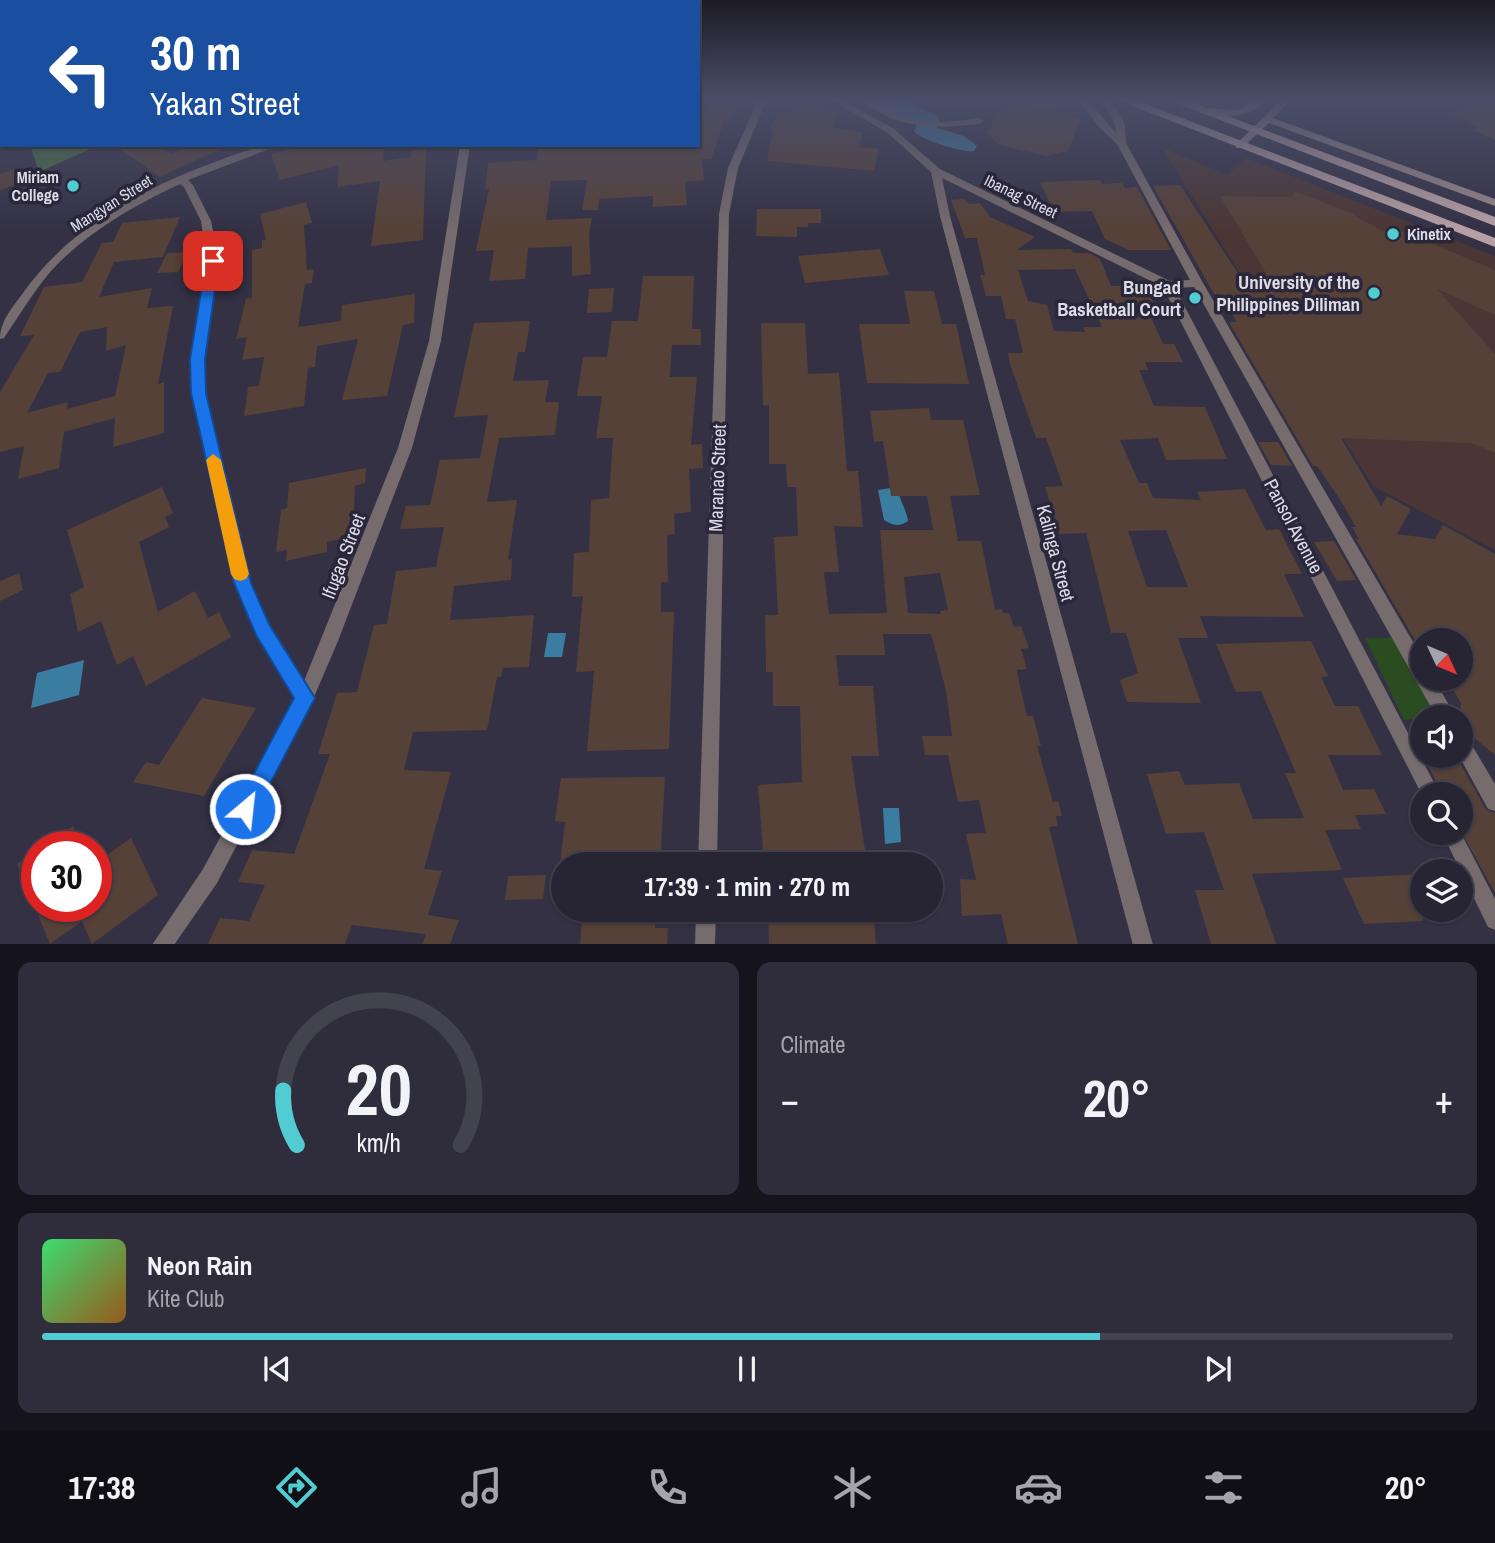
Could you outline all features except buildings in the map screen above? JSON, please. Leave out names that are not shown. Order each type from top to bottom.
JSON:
[{"type":"main road","points":[[1232,143],[1495,240]]},
{"type":"main road","points":[[1286,143],[1495,222]]},
{"type":"main road","points":[[1332,143],[1495,203]]},
{"type":"street","name":"Maranao Street","points":[[707,852],[724,215],[733,168],[744,143]]},
{"type":"street","name":"Ibanag Street","points":[[907,143],[936,171],[1168,285]]},
{"type":"street","name":"Pansol Avenue","points":[[1121,143],[1197,283],[1410,653]]},
{"type":"street","name":"Mangyan Street","points":[[0,335],[48,268],[63,253],[120,212],[181,179],[269,147]]},
{"type":"street","name":"Ifugao Street","points":[[162,944],[210,876],[305,698],[405,448],[435,341],[465,147]]},
{"type":"street","name":"Kalinga Street","points":[[936,171],[945,216],[1143,944]]},
{"type":"street","points":[[181,179],[188,185],[206,221],[213,261],[198,359],[198,393],[242,583],[262,629],[305,698]]},
{"type":"street","points":[[1168,285],[1197,283]]},
{"type":"street","name":"Pansol Avenue","points":[[1168,285],[1426,782]]},
{"type":"street","points":[[1473,764],[1495,802]]},
{"type":"street","points":[[1457,845],[1495,920]]},
{"type":"street","points":[[705,944],[706,922]]},
{"type":"shaded area","name":"University of the Philippines Diliman","points":[[1161,147],[1227,175],[1246,158],[1495,256],[1495,550],[1373,486]]},
{"type":"green space","points":[[31,147],[95,147],[39,172]]},
{"type":"green space","points":[[1365,638],[1395,638],[1410,668],[1410,691],[1422,691],[1429,705],[1410,705],[1410,719],[1404,720]]},
{"type":"water","points":[[897,487],[908,521],[896,525],[884,520],[878,490]]},
{"type":"water","points":[[548,633],[566,633],[562,657],[544,657]]},
{"type":"water","points":[[84,660],[79,695],[31,708],[37,673]]},
{"type":"water","points":[[883,808],[899,808],[901,842],[885,844]]},
{"type":"waterway","points":[[961,143],[966,146]]},
{"type":"slow traffic","points":[[213,460],[240,574]]},
{"type":"place","name":"Miriam College","points":[[73,186]]},
{"type":"place","name":"Kinetix","points":[[1393,234]]},
{"type":"place","name":"University of the Philippines Diliman","points":[[1374,293]]},
{"type":"place","name":"Bungad Basketball Court","points":[[1195,298]]},
{"type":"route","points":[[213,261],[198,359],[198,393],[242,583],[262,629],[305,698],[245,809]]}]
